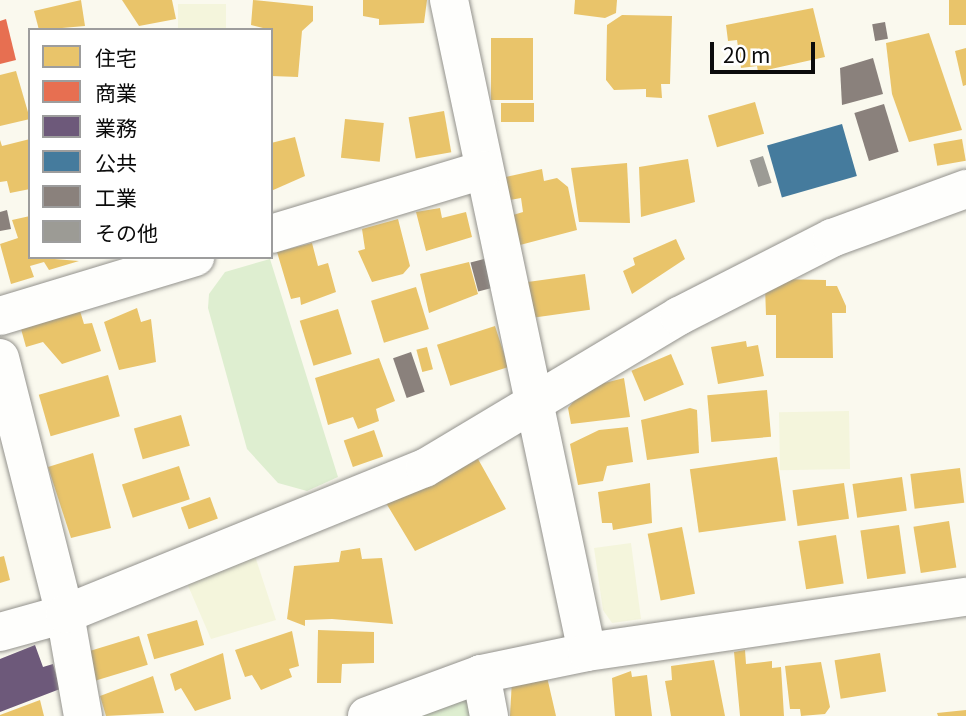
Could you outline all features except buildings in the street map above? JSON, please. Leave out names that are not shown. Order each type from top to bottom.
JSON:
[{"type":"street","points":[[449,0],[532,408],[587,652]]},
{"type":"street","points":[[273,233],[483,170]]},
{"type":"street","points":[[0,632],[65,614],[392,483],[532,408],[679,316],[821,244],[966,190]]},
{"type":"street","points":[[0,316],[111,270],[182,259]]},
{"type":"street","points":[[0,358],[65,614],[83,716]]},
{"type":"street","points":[[367,716],[481,674],[587,652],[966,597]]},
{"type":"street","points":[[481,674],[489,716]]},
{"type":"green space","points":[[178,4],[226,4],[226,28],[178,28]]},
{"type":"green space","points":[[270,259],[338,477],[307,491],[278,483],[247,449],[208,308],[209,294],[225,272]]},
{"type":"green space","points":[[849,411],[850,469],[780,470],[779,412]]},
{"type":"green space","points":[[631,543],[641,619],[612,623],[603,610],[594,548]]},
{"type":"green space","points":[[254,553],[276,620],[211,639],[186,581]]},
{"type":"green space","points":[[473,696],[476,716],[417,716]]}]
